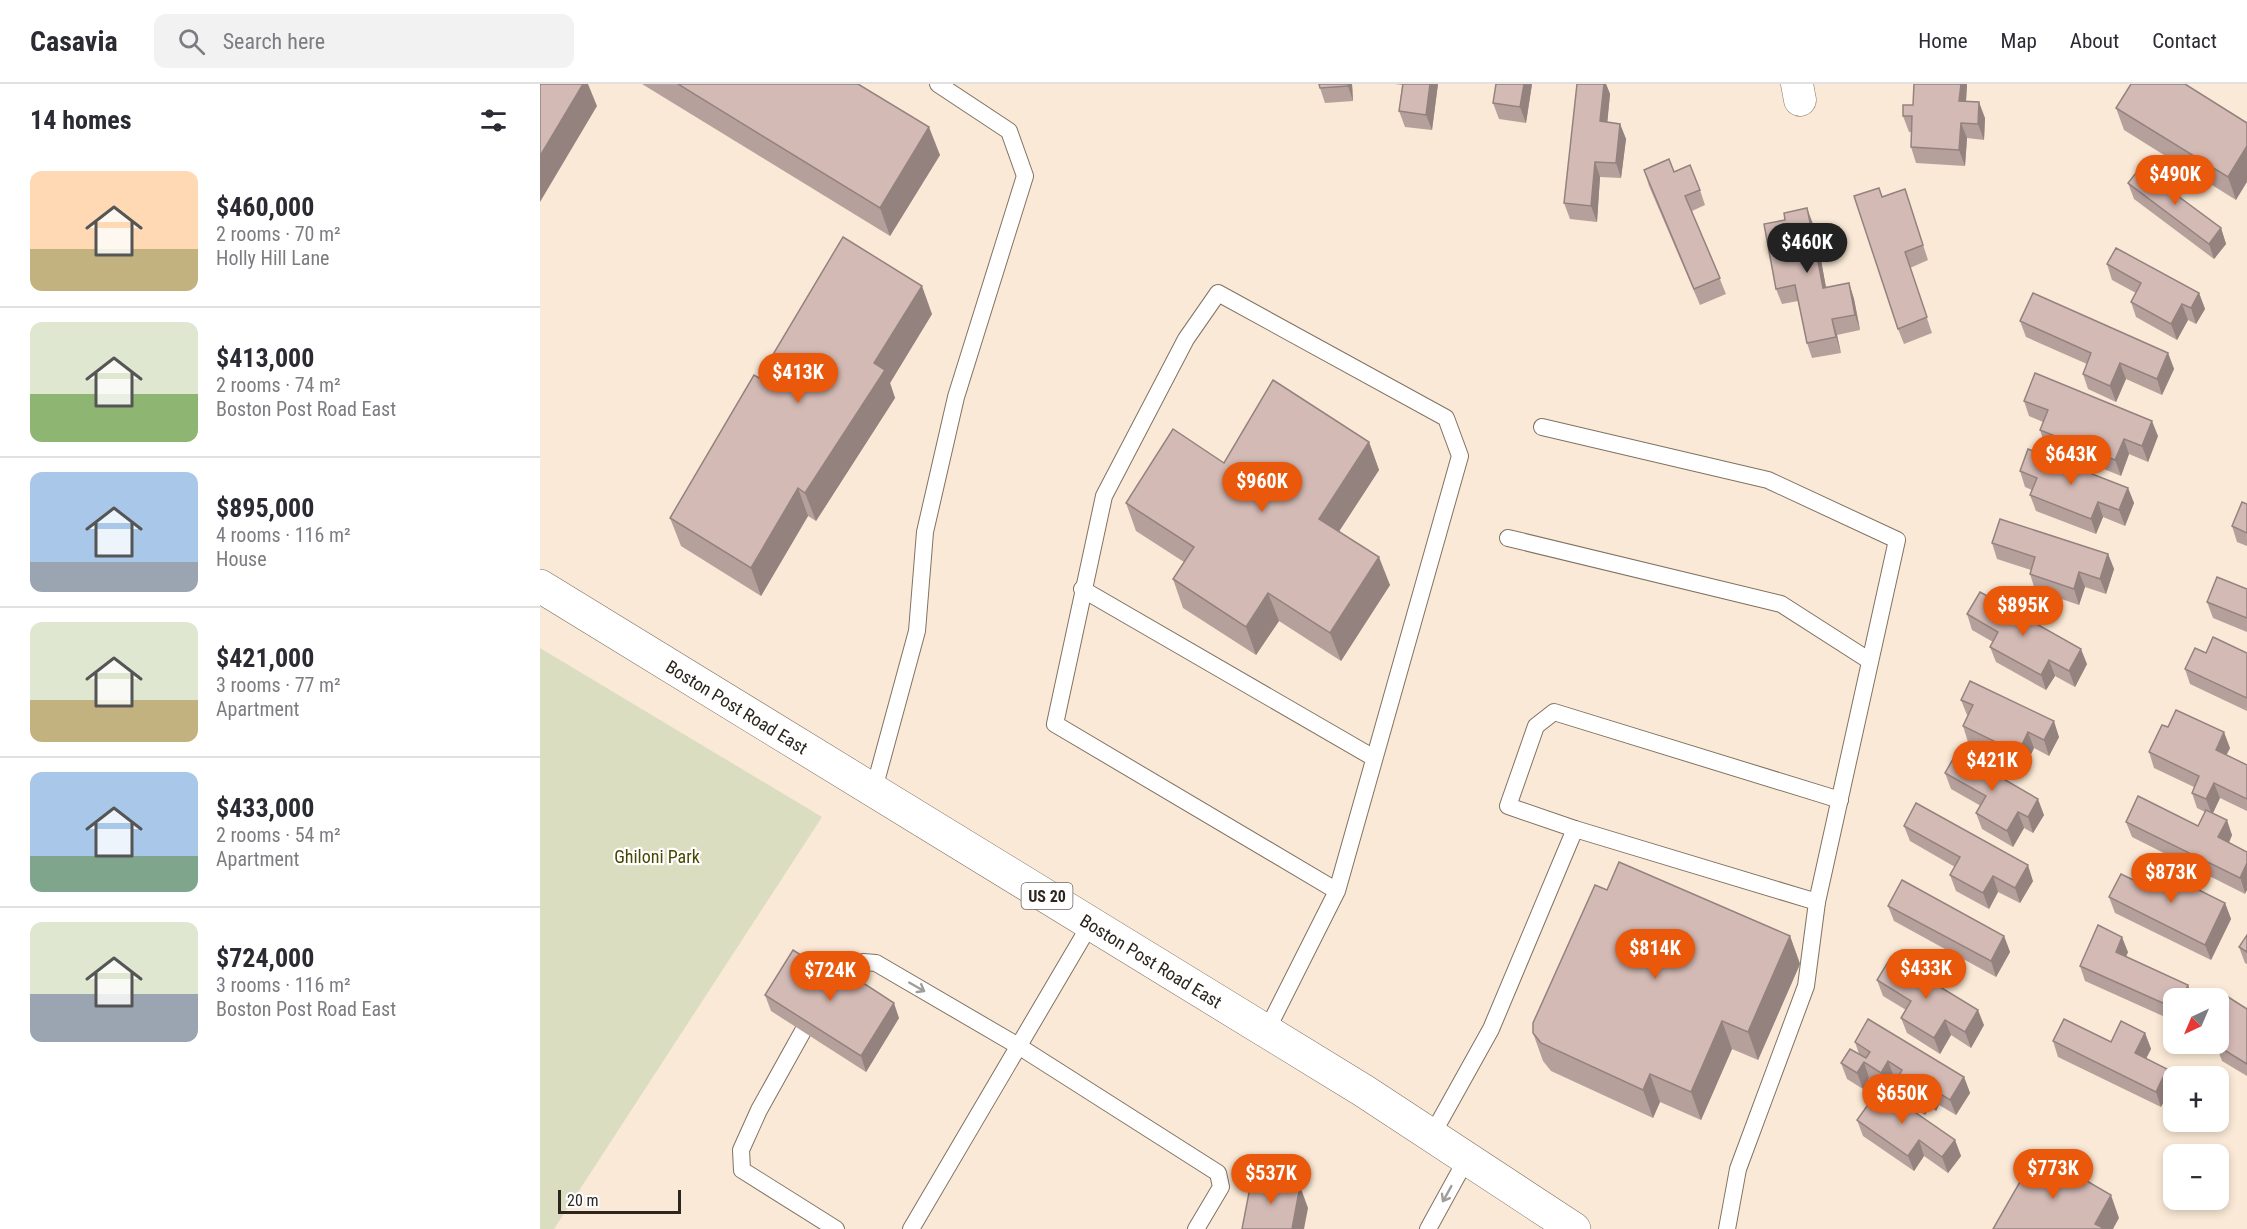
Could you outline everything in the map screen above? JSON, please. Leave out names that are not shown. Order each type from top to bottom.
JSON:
[{"type":"main road","name":"Boston Post Road East","points":[[540,586],[1267,1030],[1432,1134],[1555,1224]]},
{"type":"lane","points":[[874,789],[917,631],[925,532],[956,397],[1025,176],[1009,131],[938,84]]},
{"type":"lane","points":[[1267,1030],[1337,891],[1460,456],[1446,418],[1218,293],[1186,339],[1104,496],[1082,589],[1055,724],[1337,891]]},
{"type":"lane","points":[[1542,427],[1768,480],[1897,540],[1817,902],[1806,986],[1738,1169],[1727,1229]]},
{"type":"lane","points":[[1508,538],[1781,604],[1870,661]]},
{"type":"lane","points":[[1082,589],[1374,758]]},
{"type":"lane","points":[[1817,902],[1575,829],[1508,806],[1536,726],[1554,712],[1840,800]]},
{"type":"lane","points":[[1432,1134],[1491,1029],[1575,829]]},
{"type":"lane","points":[[911,1229],[1020,1047],[1090,923]]},
{"type":"lane","points":[[832,987],[863,962],[876,963],[1020,1047],[1218,1173],[1221,1187],[1196,1229]]},
{"type":"lane","points":[[803,1031],[759,1110],[741,1150],[742,1170],[836,1229]]},
{"type":"lane","points":[[1428,1229],[1467,1158]]},
{"type":"green space","name":"Ghiloni Park","points":[[540,648],[822,817],[554,1229],[540,1229]]},
{"type":"building","points":[[540,84],[583,84],[540,156]]},
{"type":"building","points":[[678,84],[858,84],[929,127],[880,208]]},
{"type":"building","points":[[1319,84],[1348,84],[1348,86],[1320,88]]},
{"type":"building","points":[[1403,84],[1430,84],[1426,115],[1399,111]]},
{"type":"building","points":[[1496,84],[1524,84],[1520,107],[1493,103]]},
{"type":"building","points":[[1577,84],[1604,84],[1600,121],[1620,124],[1616,163],[1595,162],[1591,206],[1564,203]]},
{"type":"building","points":[[1914,84],[1961,84],[1959,101],[1979,102],[1978,124],[1961,123],[1959,150],[1911,147],[1912,116],[1903,116],[1903,105],[1913,105]]},
{"type":"building","points":[[2131,84],[2185,84],[2247,123],[2247,146],[2228,177],[2116,108]]},
{"type":"building","points":[[1669,159],[1674,172],[1690,165],[1700,190],[1685,196],[1720,278],[1694,289],[1644,170]]},
{"type":"building","points":[[2140,168],[2221,228],[2209,244],[2128,183]]},
{"type":"building","points":[[1879,188],[1882,197],[1905,189],[1923,245],[1905,252],[1927,317],[1898,329],[1854,196]]},
{"type":"building","points":[[1807,208],[1811,227],[1823,224],[1827,243],[1815,245],[1823,288],[1849,283],[1855,315],[1832,319],[1836,337],[1807,343],[1795,285],[1776,289],[1764,224],[1785,220],[1784,213]]},
{"type":"building","points":[[843,237],[922,286],[874,363],[885,370],[805,493],[798,488],[751,568],[670,518],[754,375],[759,378]]},
{"type":"building","points":[[2116,248],[2199,293],[2191,308],[2182,304],[2171,324],[2131,302],[2141,283],[2107,264]]},
{"type":"building","points":[[2033,293],[2168,353],[2157,379],[2120,363],[2110,386],[2083,374],[2091,353],[2020,321]]},
{"type":"building","points":[[2035,373],[2152,421],[2142,446],[2124,439],[2115,460],[2040,430],[2048,410],[2024,401]]},
{"type":"building","points":[[1273,380],[1369,442],[1319,519],[1379,557],[1330,633],[1268,593],[1246,627],[1173,579],[1194,547],[1126,503],[1173,429],[1224,463]]},
{"type":"building","points":[[2028,449],[2128,488],[2119,510],[2098,502],[2091,519],[2030,495],[2037,478],[2020,471]]},
{"type":"building","points":[[2242,502],[2247,504],[2247,533],[2232,526]]},
{"type":"building","points":[[2000,519],[2108,554],[2100,579],[2079,572],[2074,589],[2030,574],[2035,557],[1992,543]]},
{"type":"building","points":[[2217,577],[2247,589],[2247,618],[2207,602]]},
{"type":"building","points":[[1980,592],[2081,649],[2069,671],[2049,660],[2041,675],[1990,647],[1998,632],[1967,614]]},
{"type":"building","points":[[2213,637],[2247,653],[2247,698],[2185,669],[2195,648],[2206,653]]},
{"type":"building","points":[[1970,681],[2054,721],[2044,740],[2028,732],[2018,753],[1963,726],[1973,705],[1961,700]]},
{"type":"building","points":[[2176,710],[2224,732],[2216,750],[2247,765],[2247,799],[2214,783],[2206,799],[2192,793],[2199,776],[2149,752],[2162,725],[2168,727]]},
{"type":"building","points":[[1957,752],[2038,799],[2028,817],[2018,812],[2007,831],[1976,813],[1986,796],[1945,773]]},
{"type":"building","points":[[2138,796],[2198,826],[2206,810],[2227,820],[2218,837],[2247,852],[2247,863],[2240,878],[2126,822]]},
{"type":"building","points":[[1916,803],[2028,865],[2015,888],[1993,876],[1983,893],[1950,875],[1960,857],[1904,826]]},
{"type":"building","points":[[1619,862],[1790,936],[1748,1032],[1722,1021],[1691,1092],[1650,1074],[1643,1090],[1541,1043],[1533,1033],[1533,1023],[1595,885],[1607,890]]},
{"type":"building","points":[[2157,869],[2225,903],[2205,945],[2109,897],[2121,874],[2148,887]]},
{"type":"building","points":[[1902,880],[2004,936],[1991,961],[1888,906]]},
{"type":"building","points":[[2098,925],[2122,937],[2116,952],[2188,985],[2186,988],[2163,988],[2163,1003],[2080,966]]},
{"type":"building","points":[[2247,935],[2247,952],[2239,947]]},
{"type":"building","points":[[793,950],[839,980],[845,971],[894,1003],[861,1056],[765,995]]},
{"type":"building","points":[[1891,957],[1978,1010],[1965,1032],[1945,1020],[1934,1038],[1901,1018],[1911,1001],[1877,980]]},
{"type":"building","points":[[2229,998],[2247,1009],[2247,1064],[2229,1053]]},
{"type":"building","points":[[1868,1019],[1964,1077],[1950,1100],[1933,1089],[1930,1095],[1924,1091],[1919,1100],[1894,1084],[1902,1070],[1888,1061],[1881,1073],[1864,1062],[1857,1073],[1841,1063],[1850,1049],[1866,1058],[1870,1052],[1855,1042]]},
{"type":"building","points":[[2064,1019],[2111,1042],[2121,1021],[2145,1033],[2135,1053],[2163,1067],[2163,1077],[2156,1092],[2053,1041]]},
{"type":"building","points":[[1880,1088],[1955,1140],[1942,1157],[1919,1140],[1908,1156],[1857,1120]]},
{"type":"building","points":[[2037,1152],[2111,1195],[2095,1224],[2105,1229],[1993,1229]]},
{"type":"building","points":[[1252,1177],[1300,1186],[1292,1229],[1242,1229]]}]
